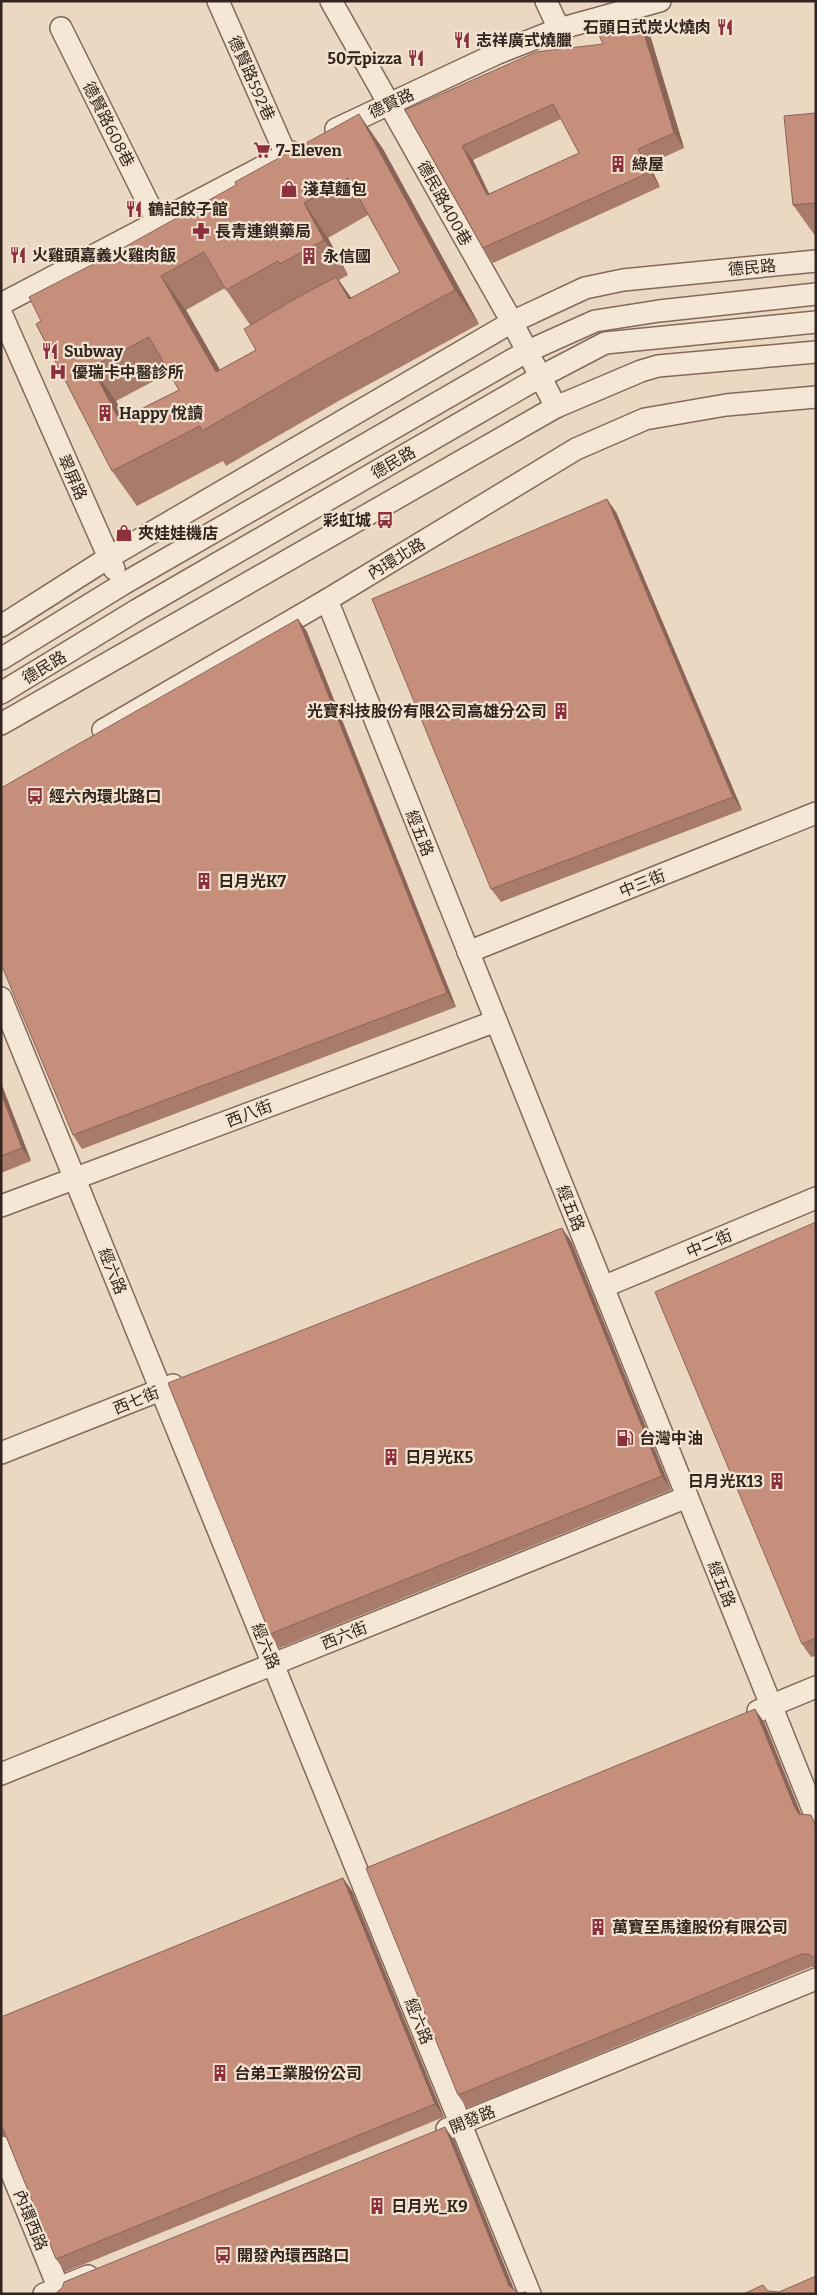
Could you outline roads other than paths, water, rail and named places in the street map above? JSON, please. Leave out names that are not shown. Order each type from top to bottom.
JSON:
[{"type":"street","name":"德賢路592巷","points":[[218,1],[286,154]]},
{"type":"street","name":"德民路400巷","points":[[331,1],[512,322],[556,407]]},
{"type":"street","points":[[546,1],[559,29]]},
{"type":"street","name":"德賢路","points":[[1,304],[286,154],[498,53],[559,29],[660,1]]},
{"type":"street","name":"德賢路608巷","points":[[61,28],[157,221]]},
{"type":"street","name":"德民路","points":[[1,626],[108,558],[512,322],[585,288],[623,280],[816,261]]},
{"type":"street","name":"德民路","points":[[1,660],[122,584],[526,352],[595,321],[660,311],[816,294]]},
{"type":"street","name":"翠屏路","points":[[1,313],[108,558],[137,610],[150,639]]},
{"type":"street","name":"德民路","points":[[1,693],[137,610],[540,377],[606,343],[816,322]]},
{"type":"street","name":"德民路","points":[[1,724],[556,407],[641,371],[658,366],[816,352]]},
{"type":"street","name":"內環北路","points":[[87,740],[327,600],[576,449],[645,419],[726,405],[816,397]]},
{"type":"street","name":"經五路","points":[[327,600],[496,1021],[569,1228],[603,1288],[816,1817]]},
{"type":"street","name":"中三街","points":[[468,952],[816,813]]},
{"type":"street","name":"經六路","points":[[1,998],[530,2294]]},
{"type":"street","name":"西八街","points":[[1,1206],[496,1021]]},
{"type":"street","name":"中二街","points":[[603,1288],[816,1198]]},
{"type":"street","name":"西七街","points":[[1,1453],[189,1379]]},
{"type":"street","name":"西六街","points":[[1,1774],[688,1497]]},
{"type":"street","points":[[743,1717],[816,1687]]},
{"type":"street","name":"開發路","points":[[433,2135],[816,1979]]},
{"type":"street","name":"內環西路","points":[[1,2147],[55,2292]]},
{"type":"street","points":[[55,2292],[104,2269]]},
{"type":"place","name":"石頭日式炭火燒肉","points":[[725,27]]},
{"type":"place","name":"志祥廣式燒臘","points":[[462,40]]},
{"type":"place","name":"50元pizza","points":[[416,58]]},
{"type":"place","name":"7-Eleven","points":[[262,150]]},
{"type":"place","name":"綠屋","points":[[618,164]]},
{"type":"place","name":"淺草麵包","points":[[289,189]]},
{"type":"place","name":"鶴記餃子館","points":[[134,209]]},
{"type":"place","name":"長青連鎖藥局","points":[[201,231]]},
{"type":"place","name":"火雞頭嘉義火雞肉飯","points":[[18,255]]},
{"type":"place","name":"永信國","points":[[309,256]]},
{"type":"place","name":"Subway","points":[[50,351]]},
{"type":"place","name":"優瑞卡中醫診所","points":[[58,372]]},
{"type":"place","name":"Happy 悅讀","points":[[105,413]]},
{"type":"place","name":"彩虹城","points":[[385,520]]},
{"type":"place","name":"夾娃娃機店","points":[[124,533]]},
{"type":"place","name":"光寶科技股份有限公司高雄分公司","points":[[561,711]]},
{"type":"place","name":"經六內環北路口","points":[[35,796]]},
{"type":"place","name":"日月光K7","points":[[204,881]]},
{"type":"place","name":"台灣中油","points":[[625,1438]]},
{"type":"place","name":"日月光K5","points":[[391,1457]]},
{"type":"place","name":"日月光K13","points":[[777,1481]]},
{"type":"place","name":"萬寶至馬達股份有限公司","points":[[598,1927]]},
{"type":"place","name":"台弟工業股份公司","points":[[220,2073]]},
{"type":"place","name":"日月光_K9","points":[[377,2206]]},
{"type":"place","name":"開發內環西路口","points":[[223,2255]]}]
